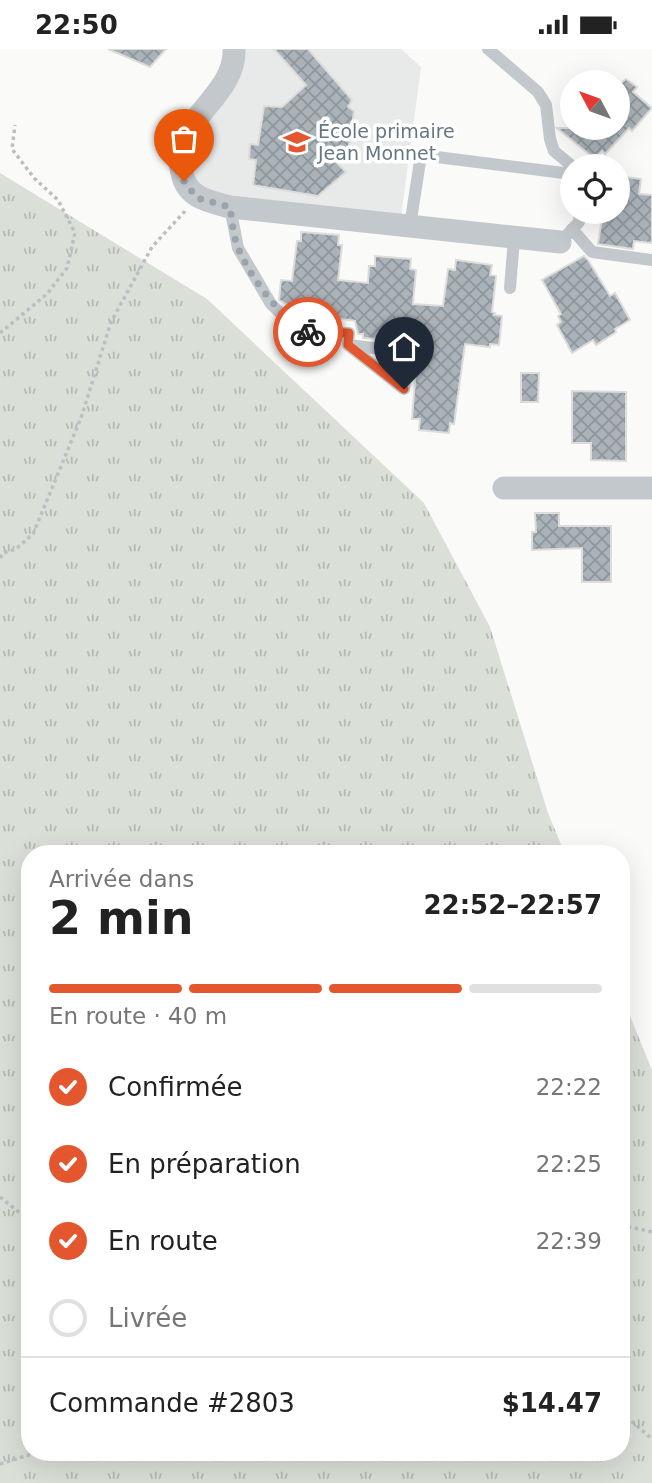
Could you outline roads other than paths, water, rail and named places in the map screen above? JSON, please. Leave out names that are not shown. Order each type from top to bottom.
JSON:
[{"type":"street","points":[[234,49],[229,76],[188,131],[178,154],[184,181],[197,198],[230,207],[514,239],[566,236]]},
{"type":"street","points":[[504,488],[652,488]]},
{"type":"lane","points":[[488,49],[538,92],[546,105],[554,151],[560,156]]},
{"type":"lane","points":[[410,226],[421,155],[560,172]]},
{"type":"lane","points":[[230,207],[238,248],[271,303],[300,332],[349,333],[348,345]]},
{"type":"lane","points":[[577,224],[566,236],[592,252],[652,260]]},
{"type":"lane","points":[[510,288],[514,239]]},
{"type":"lane","points":[[348,345],[407,352],[404,389],[376,367],[348,345]]},
{"type":"place","name":"École primaire Jean Monnet","points":[[297,142]]}]
